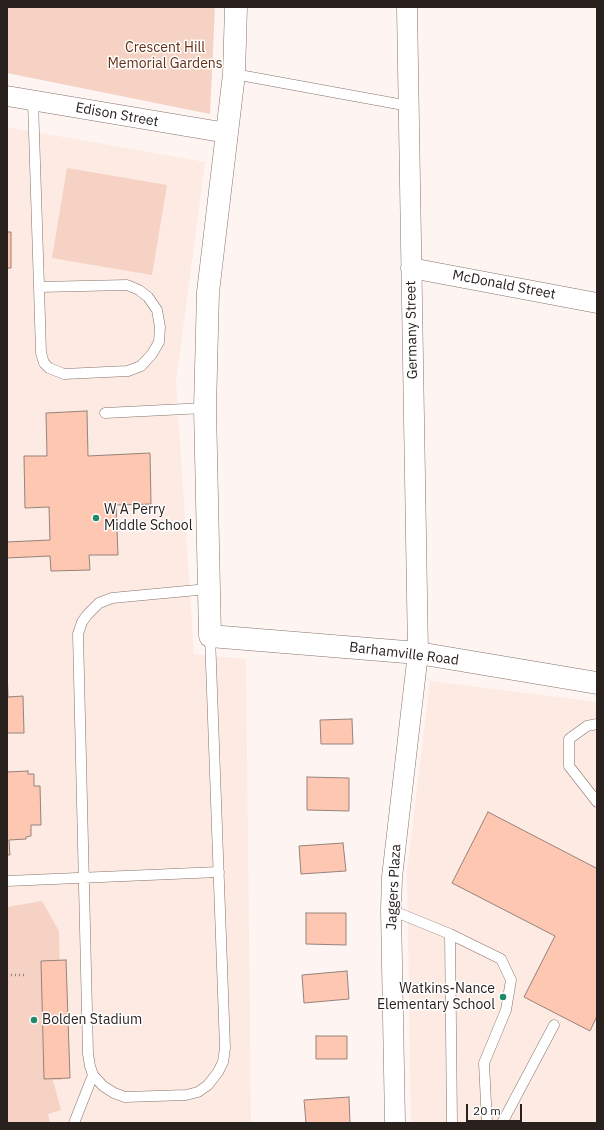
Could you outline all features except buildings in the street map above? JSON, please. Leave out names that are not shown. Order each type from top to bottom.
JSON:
[{"type":"street","points":[[210,636],[204,408],[208,292],[234,74],[236,7]]},
{"type":"street","name":"Germany Street","points":[[407,7],[418,653]]},
{"type":"street","name":"Edison Street","points":[[7,96],[227,133]]},
{"type":"street","name":"McDonald Street","points":[[411,268],[597,302]]},
{"type":"street","name":"Barhamville Road","points":[[210,636],[418,653],[597,683]]},
{"type":"street","name":"Jaggers Plaza","points":[[395,1123],[390,910],[392,877],[418,653]]},
{"type":"lane","points":[[234,74],[409,106]]},
{"type":"lane","points":[[33,101],[41,353],[44,363],[56,372],[64,374],[128,371],[142,366],[152,354],[159,342],[160,327],[157,310],[148,297],[139,290],[126,285],[39,287]]},
{"type":"lane","points":[[105,413],[204,408]]},
{"type":"lane","points":[[208,589],[112,598],[99,603],[87,615],[82,622],[78,634],[77,651],[88,1054],[93,1075],[103,1086],[114,1093],[125,1097],[186,1095],[198,1092],[208,1084],[218,1072],[223,1062],[225,1048],[210,636]]},
{"type":"lane","points":[[597,724],[587,726],[569,739],[569,766],[597,802]]},
{"type":"lane","points":[[7,881],[218,872]]},
{"type":"lane","points":[[390,910],[450,934],[501,958],[511,980],[506,1010],[484,1063],[487,1123]]},
{"type":"lane","points":[[450,934],[452,1123]]},
{"type":"lane","points":[[502,1123],[554,1025]]},
{"type":"lane","points":[[74,1123],[93,1075]]},
{"type":"path","points":[[7,976],[24,975]]},
{"type":"shaded area","name":"W A Perry Middle School","points":[[7,127],[205,162],[176,382],[194,654],[246,659],[251,1123],[7,1123]]},
{"type":"shaded area","name":"Watkins-Nance Elementary School","points":[[430,681],[597,702],[597,1123],[411,1123],[407,871]]},
{"type":"green space","name":"Crescent Hill Memorial Gardens","points":[[7,7],[215,7],[210,114],[7,73]]},
{"type":"green space","points":[[67,168],[167,185],[152,275],[52,258]]},
{"type":"green space","name":"Bolden Stadium","points":[[42,901],[59,931],[62,1080],[53,1080],[61,1110],[48,1114],[50,1123],[7,1123],[7,907]]},
{"type":"place","name":"W A Perry Middle School","points":[[96,518]]},
{"type":"place","name":"Watkins-Nance Elementary School","points":[[503,997]]},
{"type":"place","name":"Bolden Stadium","points":[[34,1020]]}]
